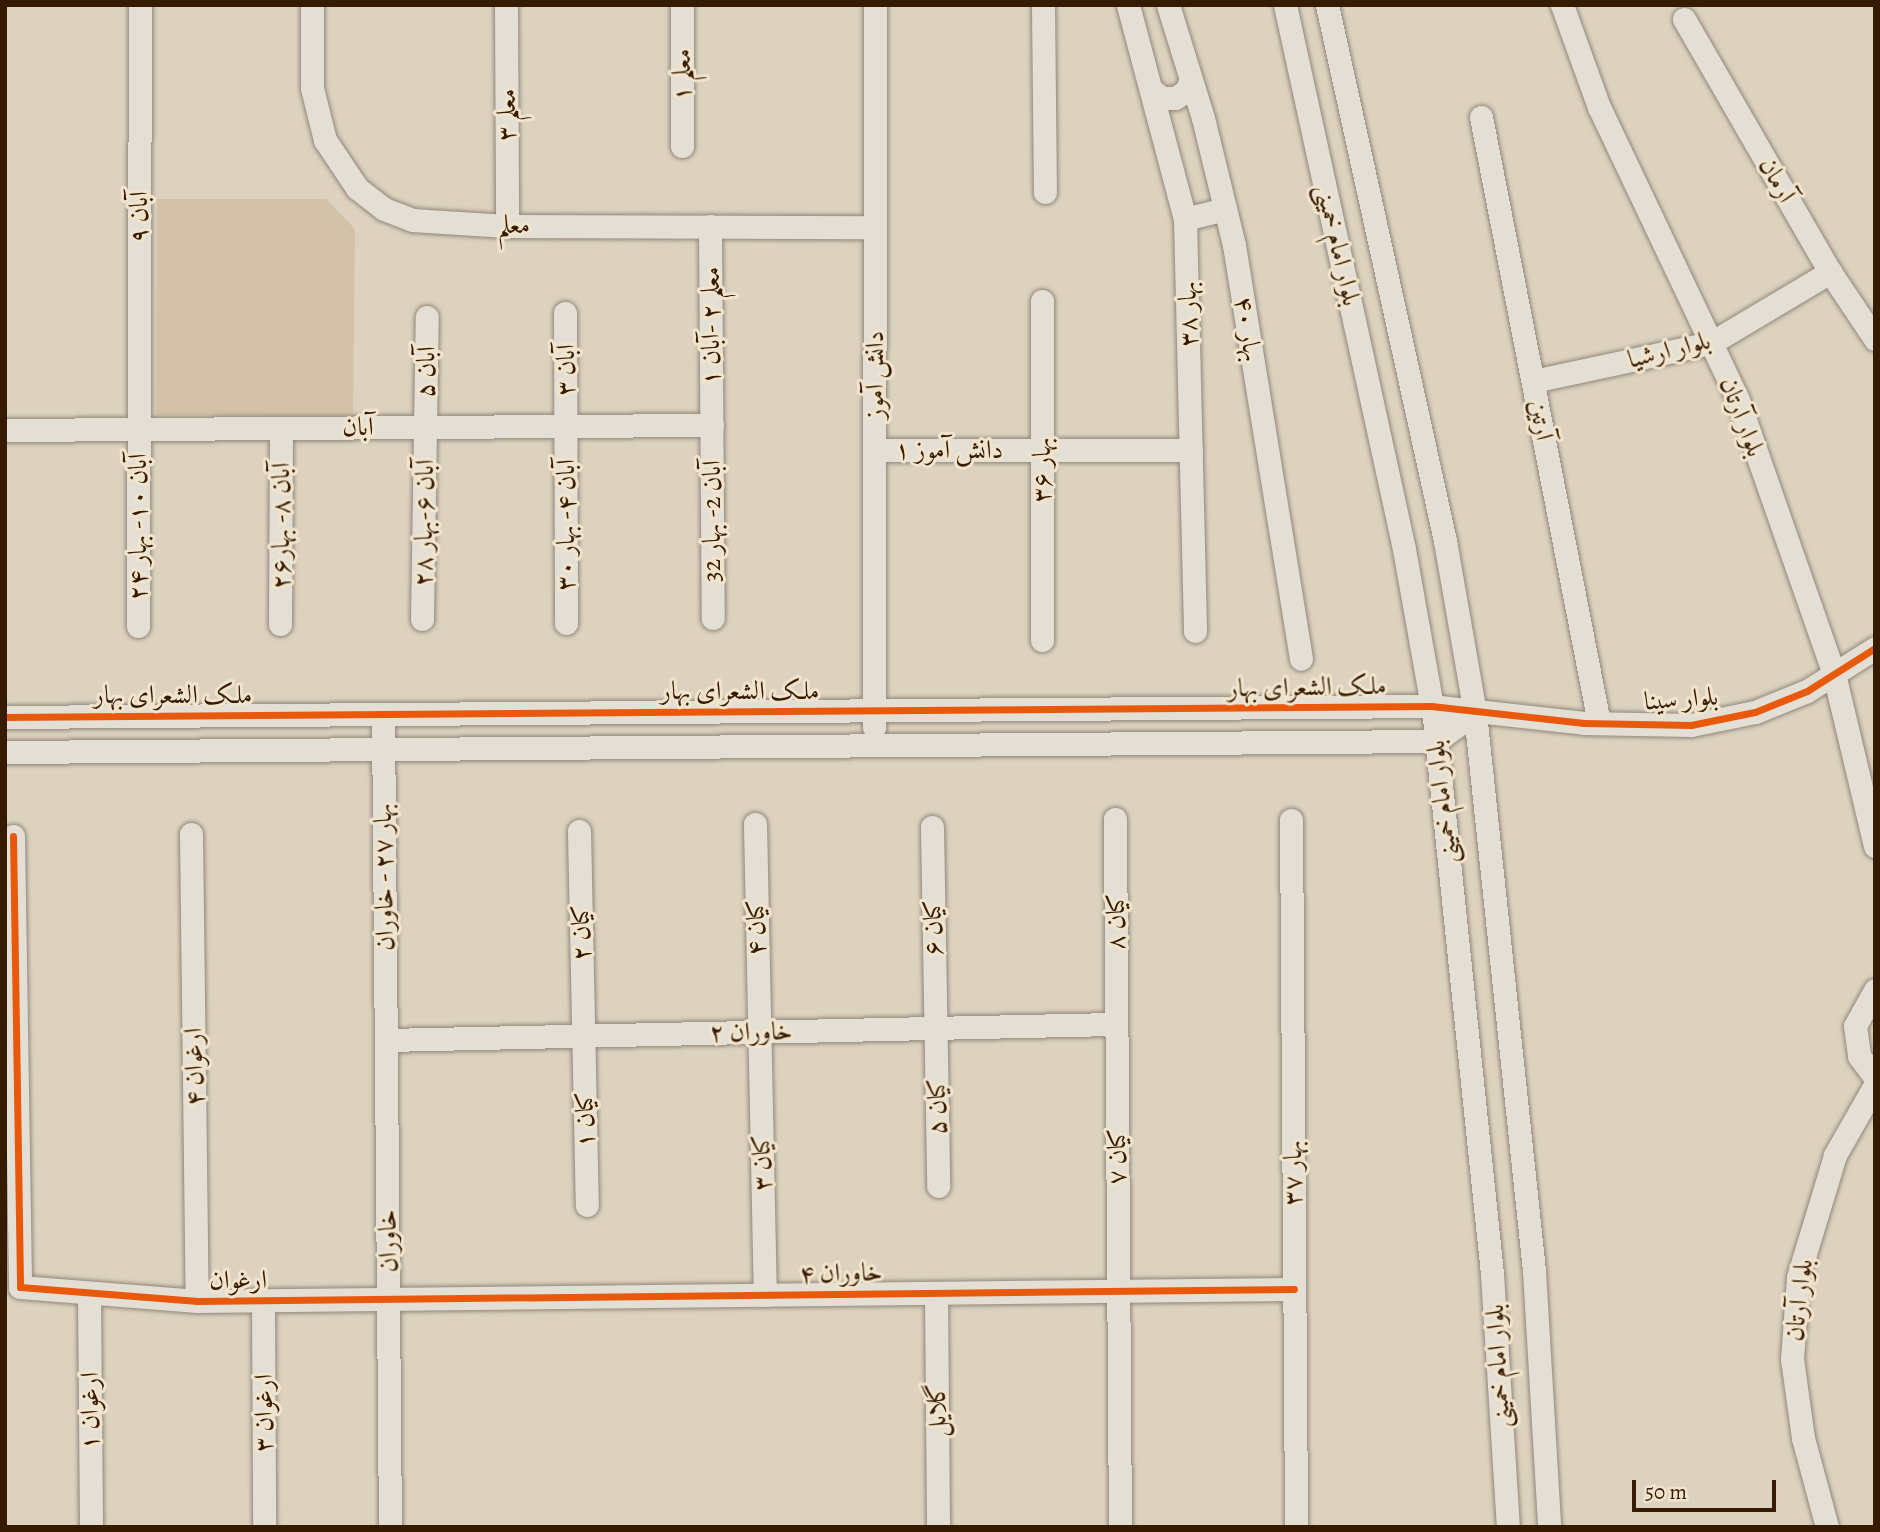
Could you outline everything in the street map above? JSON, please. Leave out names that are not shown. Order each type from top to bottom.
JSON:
[{"type":"street","name":"آبان ۹","points":[[138,429],[140,5]]},
{"type":"street","name":"معلم","points":[[312,5],[312,88],[325,140],[357,188],[384,209],[412,220],[507,226],[875,227]]},
{"type":"street","name":"معلم ۳","points":[[506,5],[507,226]]},
{"type":"street","name":"معلم ۱","points":[[682,5],[682,146]]},
{"type":"street","name":"دانش آموز","points":[[874,746],[875,5]]},
{"type":"street","points":[[1043,5],[1045,192]]},
{"type":"street","name":"بهار ۳۸","points":[[1128,5],[1185,219],[1195,631]]},
{"type":"street","name":"بهار ۴۰","points":[[1168,5],[1225,209],[1301,659]]},
{"type":"street","name":"بلوار امام خمینی","points":[[1285,5],[1404,549],[1431,706],[1493,1274],[1508,1527]]},
{"type":"street","name":"بلوار امام خمینی","points":[[1327,5],[1445,541],[1475,713],[1534,1271],[1549,1527]]},
{"type":"street","name":"بلوار آرتان","points":[[1562,5],[1599,107],[1738,400],[1834,674],[1875,846]]},
{"type":"street","name":"آرمان","points":[[1684,19],[1830,272],[1875,339]]},
{"type":"street","points":[[1152,90],[1162,97],[1175,98],[1186,91],[1191,80]]},
{"type":"street","name":"آرتین","points":[[1481,117],[1599,723]]},
{"type":"street","points":[[1185,219],[1225,209]]},
{"type":"street","name":"معلم ۲ -آبان ۱","points":[[710,226],[712,425]]},
{"type":"street","name":"بلوار ارشیا","points":[[1533,382],[1711,343],[1830,272]]},
{"type":"street","name":"بهار ۳۶","points":[[1042,301],[1042,639]]},
{"type":"street","name":"آبان ۳","points":[[565,313],[566,426]]},
{"type":"street","name":"آبان ۵","points":[[425,427],[426,317]]},
{"type":"street","name":"آبان","points":[[5,430],[712,425]]},
{"type":"street","name":"آبان 2- بهار 32","points":[[712,425],[713,618]]},
{"type":"street","name":"آبان ۴- بهار ۳۰","points":[[566,426],[566,623]]},
{"type":"street","name":"آبان ۶-بهار ۲۸","points":[[422,618],[425,427]]},
{"type":"street","name":"۲۶آبان ۸- بهار","points":[[280,624],[281,428]]},
{"type":"street","name":"آبان ۱۰- بهار ۲۴","points":[[138,429],[138,626]]},
{"type":"street","name":"دانش آموز ۱","points":[[874,450],[1191,450]]},
{"type":"street","name":"بلوار سینا","points":[[1475,713],[1599,723],[1690,725],[1755,712],[1807,691],[1875,648]]},
{"type":"street","name":"ملک الشعرای بهار","points":[[5,717],[1431,706],[1475,713]]},
{"type":"street","points":[[1436,741],[1475,713]]},
{"type":"street","name":"بهار ۲۷ - خاوران","points":[[383,714],[386,1040]]},
{"type":"street","name":"ملک الشعرای بهار","points":[[5,752],[1436,741]]},
{"type":"street","name":"کیان ۸","points":[[1115,819],[1116,1024]]},
{"type":"street","name":"بهار ۳۷","points":[[1291,820],[1296,1527]]},
{"type":"street","name":"کیان ۴","points":[[755,824],[758,1032]]},
{"type":"street","name":"کیان ۶","points":[[932,827],[935,1028]]},
{"type":"street","name":"کیان ۲","points":[[579,831],[583,1035]]},
{"type":"street","name":"ارغوان ۴","points":[[191,834],[197,1301]]},
{"type":"street","name":"ارغوان","points":[[13,836],[20,1287],[89,1295],[197,1301],[388,1299]]},
{"type":"street","points":[[1875,990],[1855,1026],[1859,1056],[1875,1077]]},
{"type":"street","name":"خاوران ۲","points":[[386,1040],[1116,1024]]},
{"type":"street","name":"کیان ۷","points":[[1116,1024],[1119,1527]]},
{"type":"street","name":"کیان ۵","points":[[935,1028],[939,1186]]},
{"type":"street","name":"کیان ۳","points":[[758,1032],[765,1295]]},
{"type":"street","name":"کیان ۱","points":[[583,1035],[587,1205]]},
{"type":"street","name":"خاوران","points":[[386,1040],[390,1527]]},
{"type":"street","name":"بلوار آرتان","points":[[1827,1527],[1803,1438],[1792,1359],[1798,1278],[1835,1154],[1875,1085]]},
{"type":"street","name":"خاوران ۴","points":[[388,1299],[1294,1289]]},
{"type":"street","name":"گلایل","points":[[936,1293],[938,1527]]},
{"type":"street","name":"ارغوان ۱","points":[[89,1295],[91,1527]]},
{"type":"street","name":"ارغوان ۳","points":[[263,1300],[264,1527]]},
{"type":"shaded area","points":[[157,199],[326,199],[355,229],[353,416],[156,415]]},
{"type":"cycle path","points":[[5,717],[1431,706],[1584,723],[1691,725],[1755,712],[1807,691],[1875,648]]},
{"type":"cycle path","points":[[13,836],[20,1287],[197,1301],[1294,1289]]}]
